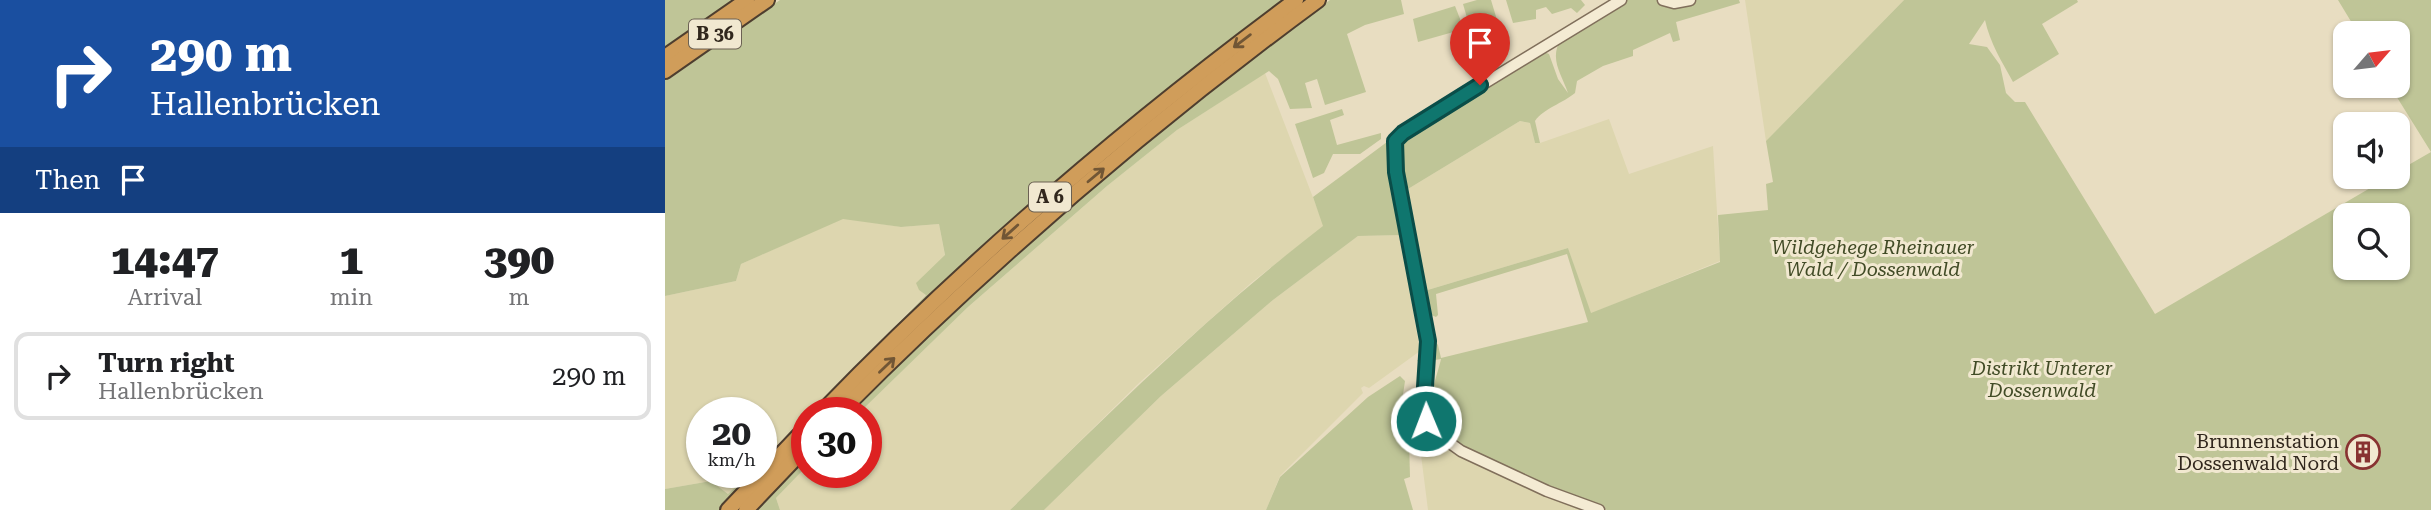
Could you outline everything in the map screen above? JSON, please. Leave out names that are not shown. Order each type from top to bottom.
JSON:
[{"type":"highway","name":"B 36","points":[[665,57],[747,0]]},
{"type":"highway","name":"B 36","points":[[665,71],[767,0]]},
{"type":"highway","name":"A 6","points":[[837,397],[919,316],[1055,193],[1163,103],[1296,0]]},
{"type":"highway","name":"A 6","points":[[855,397],[953,302],[1072,195],[1167,116],[1318,0]]},
{"type":"highway","points":[[728,510],[791,444]]},
{"type":"highway","points":[[746,510],[791,463]]},
{"type":"street","points":[[1599,510],[1548,491],[1461,450],[1429,428],[1424,402],[1428,341],[1394,150],[1395,141],[1403,133],[1621,0]]},
{"type":"street","points":[[1663,0],[1674,3],[1689,0]]},
{"type":"shaded area","points":[[1745,0],[1904,0],[1766,141]]},
{"type":"shaded area","points":[[1265,73],[1324,226],[1251,283],[1139,383],[1010,510],[780,510],[776,498],[791,483],[791,488],[882,488],[882,397],[875,397],[968,307],[1107,186],[1177,130]]},
{"type":"shaded area","points":[[1609,119],[1629,174],[1713,146],[1720,261],[1590,314],[1568,248],[1421,292],[1403,192],[1520,121],[1530,123],[1535,143],[1540,143]]},
{"type":"shaded area","points":[[843,218],[901,227],[939,224],[945,256],[926,294],[824,397],[791,397],[791,431],[777,445],[777,397],[686,397],[686,485],[665,489],[665,296],[736,281],[741,264]]},
{"type":"shaded area","points":[[1400,235],[1420,351],[1369,388],[1361,388],[1363,393],[1280,476],[1266,510],[1044,510],[1161,396],[1273,300],[1358,236]]},
{"type":"shaded area","points":[[1432,437],[1467,457],[1590,510],[1428,510],[1421,455],[1423,445]]},
{"type":"shaded area","points":[[720,488],[734,488],[728,494]]},
{"type":"green space","points":[[665,0],[734,0],[665,48]]},
{"type":"green space","points":[[780,0],[1285,0],[1158,97],[1052,186],[910,314],[825,397],[926,295],[919,290],[916,283],[945,255],[939,224],[901,227],[843,219],[741,264],[736,281],[665,296],[665,80]]},
{"type":"green space","points":[[1330,0],[1401,0],[1404,14],[1365,25],[1347,34],[1366,92],[1325,105],[1317,79],[1305,83],[1312,108],[1290,109],[1278,79],[1269,71],[1177,130],[1107,186],[968,307],[875,397],[864,397],[1021,249],[1142,146],[1266,47]]},
{"type":"green space","points":[[1491,0],[1497,20],[1470,28],[1463,4]]},
{"type":"green space","points":[[1506,0],[1581,0],[1585,5],[1577,13],[1571,8],[1552,14],[1546,7],[1536,10],[1536,19],[1513,23]]},
{"type":"green space","points":[[1627,0],[1657,0],[1673,8],[1683,7],[1697,0],[1739,0],[1740,3],[1676,22],[1680,40],[1673,42],[1670,33],[1633,50],[1633,56],[1603,66],[1577,81],[1575,93],[1535,121],[1540,143],[1535,143],[1530,123],[1520,121],[1403,192],[1397,151],[1402,139],[1542,51],[1549,54],[1558,79],[1568,93],[1556,60],[1561,39]]},
{"type":"green space","name":"Distrikt Unterer Dossenwald","points":[[1904,0],[2077,0],[2078,2],[2042,24],[2059,54],[2013,82],[1993,44],[1985,20],[1969,44],[1987,47],[2000,65],[2006,93],[2015,102],[2025,102],[2155,314],[2333,210],[2333,280],[2410,280],[2410,203],[2345,203],[2369,189],[2410,189],[2410,164],[2431,152],[2431,510],[1607,510],[1509,472],[1457,444],[1439,431],[1429,412],[1441,359],[1435,360],[1435,347],[1431,344],[1421,292],[1568,248],[1591,313],[1720,262],[1718,215],[1768,210],[1766,184],[1773,182],[1766,141]],"holes":[[[1567,254],[1588,322],[1441,358],[1429,314],[1436,317],[1438,315],[1436,294]]]},
{"type":"green space","points":[[2338,0],[2431,0],[2431,152],[2410,118],[2410,112],[2406,112],[2397,98],[2410,98],[2410,21],[2351,21]]},
{"type":"green space","points":[[1455,6],[1464,29],[1418,42],[1413,19]]},
{"type":"green space","points":[[1342,109],[1344,115],[1330,120],[1337,145],[1381,133],[1381,139],[1360,154],[1333,154],[1324,173],[1313,178],[1295,124]]},
{"type":"green space","points":[[1387,142],[1424,342],[1402,235],[1358,236],[1273,300],[1161,396],[1044,510],[1010,510],[1201,328],[1323,226],[1313,197]]},
{"type":"green space","points":[[1422,355],[1421,422],[1416,443],[1413,445],[1409,440],[1410,477],[1404,479],[1413,510],[1266,510],[1280,477],[1368,397],[1400,376],[1405,381],[1401,408],[1415,412],[1420,362],[1417,361]]},
{"type":"green space","points":[[791,473],[791,483],[776,498],[780,510],[755,510],[777,488]]},
{"type":"green space","points":[[686,485],[686,488],[720,488],[728,494],[734,488],[739,488],[719,510],[665,510],[665,489]]},
{"type":"place","name":"Brunnenstation Dossenwald Nord","points":[[2363,452]]},
{"type":"route","points":[[1426,421],[1424,402],[1428,341],[1396,172],[1395,141],[1403,133],[1480,85]]},
{"type":"park label","name":"Wildgehege Rheinauer Wald / Dossenwald","points":[[1873,258]]}]
